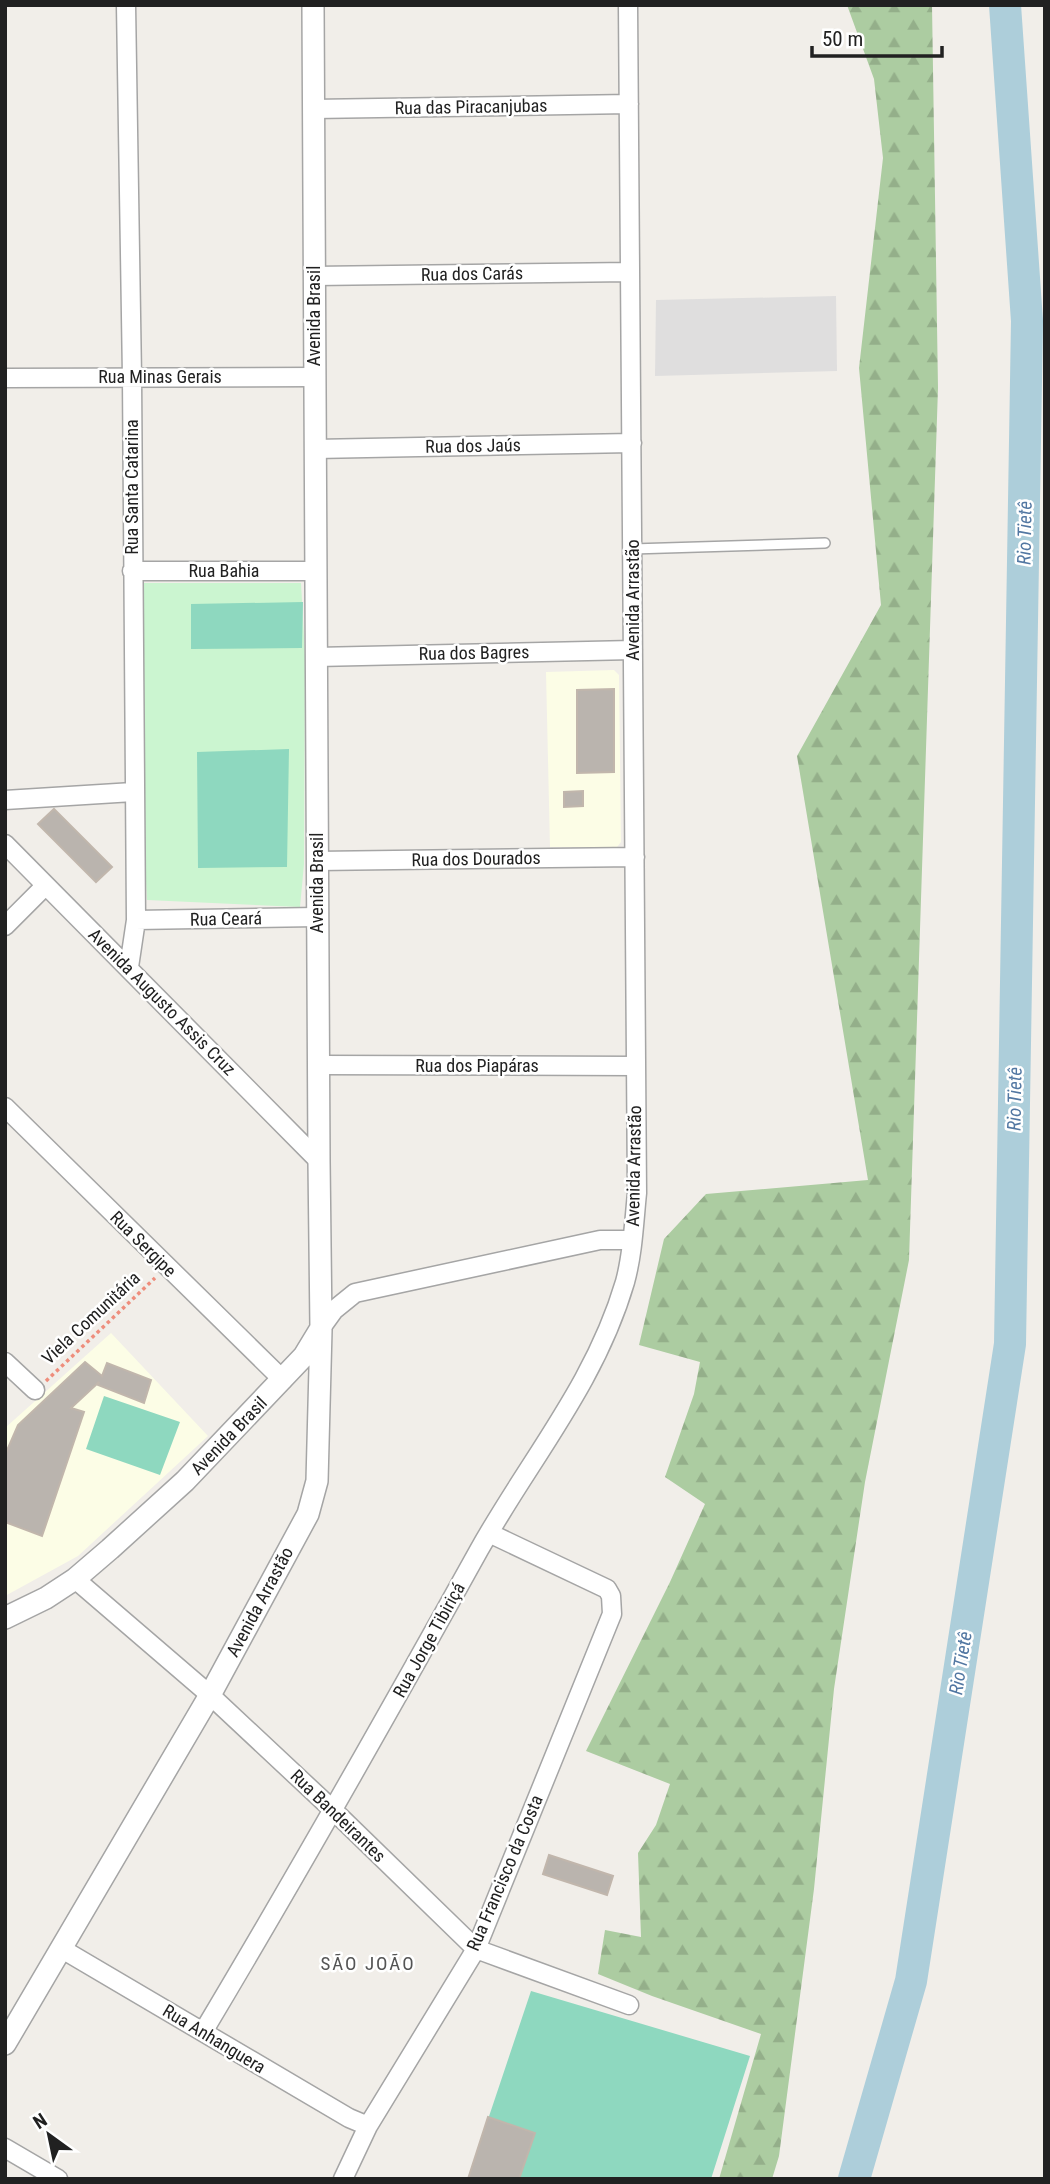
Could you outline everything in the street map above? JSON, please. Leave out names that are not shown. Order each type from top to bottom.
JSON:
[{"type":"street","name":"Rua Santa Catarina","points":[[126,5],[136,920],[130,967]]},
{"type":"street","name":"Avenida Brasil","points":[[5,1618],[46,1598],[75,1579],[185,1481],[283,1380],[304,1356],[321,1328],[313,5]]},
{"type":"street","name":"Avenida Arrastão","points":[[5,2044],[210,1695],[308,1514],[317,1481],[321,1328],[334,1310],[355,1293],[600,1240],[632,1240],[637,1193],[628,5]]},
{"type":"street","name":"Rua das Piracanjubas","points":[[313,108],[629,104]]},
{"type":"street","name":"Rua dos Carás","points":[[314,276],[630,272]]},
{"type":"street","name":"Rua Minas Gerais","points":[[5,378],[314,377]]},
{"type":"street","name":"Rua dos Jaús","points":[[315,449],[632,443]]},
{"type":"street","name":"Rua Bahia","points":[[132,571],[316,570]]},
{"type":"street","name":"Rua dos Bagres","points":[[316,657],[633,650]]},
{"type":"street","points":[[5,800],[133,792]]},
{"type":"street","name":"Avenida Augusto Assis Cruz","points":[[5,844],[130,967],[318,1161]]},
{"type":"street","name":"Rua dos Dourados","points":[[317,861],[635,857]]},
{"type":"street","points":[[5,926],[45,886]]},
{"type":"street","name":"Rua Ceará","points":[[136,920],[317,917]]},
{"type":"street","name":"Rua dos Piapáras","points":[[318,1065],[636,1066]]},
{"type":"street","name":"Rua Sergipe","points":[[5,1107],[283,1380]]},
{"type":"street","name":"Rua Jorge Tibiriçá","points":[[203,2032],[334,1811],[489,1533],[587,1377],[609,1327],[625,1280],[632,1240]]},
{"type":"street","points":[[5,1362],[35,1390]]},
{"type":"street","name":"Rua Francisco da Costa","points":[[343,2179],[368,2126],[475,1948],[612,1614],[611,1596],[607,1590],[489,1533]]},
{"type":"street","name":"Rua Bandeirantes","points":[[75,1579],[210,1695],[475,1948],[629,2005]]},
{"type":"street","name":"Rua Anhanguera","points":[[62,1949],[349,2118],[368,2126]]},
{"type":"street","points":[[5,2148],[58,2179]]},
{"type":"lane","points":[[632,549],[825,543]]},
{"type":"path","name":"Viela Comunitária","points":[[35,1390],[166,1267]]},
{"type":"shaded area","points":[[836,296],[837,371],[655,376],[656,300]]},
{"type":"shaded area","points":[[614,670],[619,675],[621,842],[617,847],[550,847],[546,672]]},
{"type":"shaded area","points":[[111,1333],[208,1436],[78,1556],[5,1596],[5,1428]]},
{"type":"green space","points":[[847,5],[932,5],[938,388],[909,1260],[865,1482],[834,1689],[814,1889],[779,2156],[772,2179],[719,2179],[761,2034],[598,1974],[605,1930],[641,1937],[638,1853],[656,1825],[670,1784],[586,1751],[670,1582],[705,1504],[665,1477],[694,1394],[700,1362],[639,1345],[664,1239],[706,1194],[868,1180],[797,756],[881,605],[859,368],[883,158],[874,79]]},
{"type":"green space","points":[[140,583],[301,583],[305,655],[304,864],[300,907],[147,900],[141,791]]},
{"type":"green space","points":[[303,602],[302,648],[191,649],[191,604]]},
{"type":"green space","points":[[289,749],[287,867],[198,868],[197,752]]},
{"type":"green space","points":[[104,1396],[180,1422],[160,1475],[86,1449]]},
{"type":"green space","points":[[531,1991],[750,2056],[711,2179],[468,2179]]},
{"type":"building","points":[[614,689],[614,772],[577,773],[577,690]]},
{"type":"building","points":[[583,791],[583,806],[564,807],[564,792]]},
{"type":"building","points":[[54,809],[112,867],[96,882],[38,824]]},
{"type":"building","points":[[85,1362],[102,1376],[107,1363],[151,1380],[144,1403],[98,1385],[99,1382],[71,1408],[84,1412],[42,1536],[5,1522],[5,1455],[18,1425]]},
{"type":"building","points":[[549,1855],[613,1876],[607,1895],[543,1874]]},
{"type":"building","points":[[488,2117],[535,2133],[519,2179],[468,2179]]},
{"type":"waterway","name":"Rio Tietê","points":[[854,2179],[911,1981],[1010,1344],[1027,321],[1005,5]]},
{"type":"district","name":"SÃO JOÃO","points":[[368,1963]]}]
